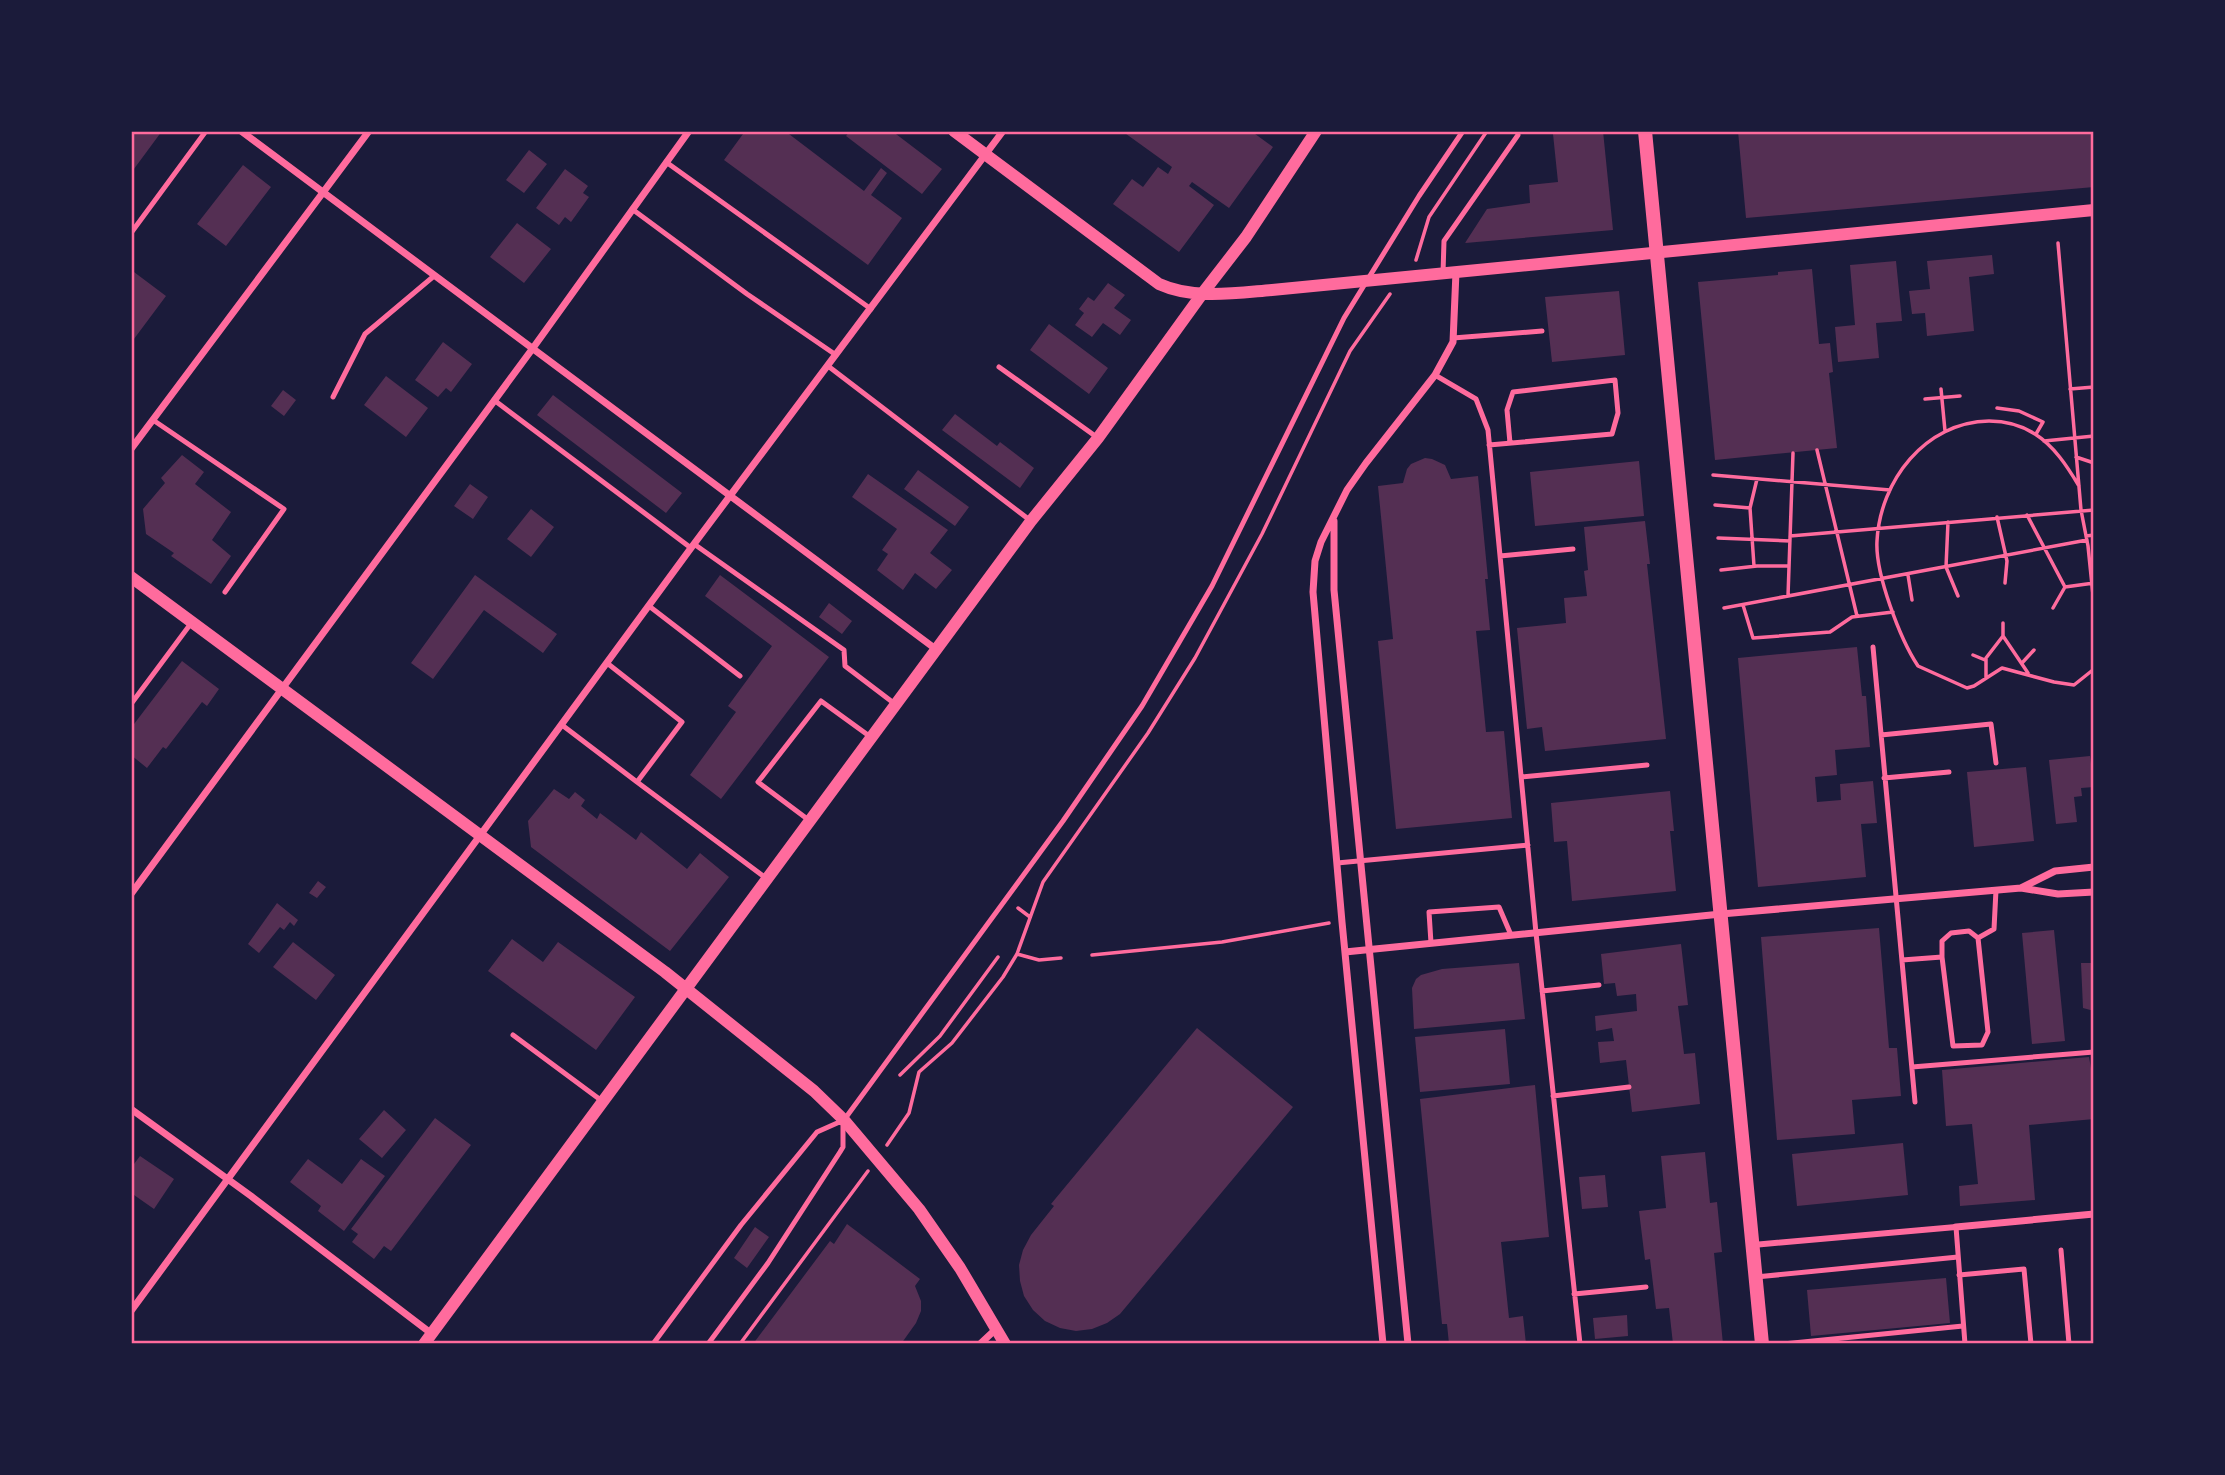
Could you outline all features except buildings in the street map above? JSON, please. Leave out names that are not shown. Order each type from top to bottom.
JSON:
[{"type":"main road","points":[[1645,131],[1762,1344]]},
{"type":"street","points":[[240,131],[938,650]]},
{"type":"street","points":[[131,449],[369,131]]},
{"type":"street","points":[[131,894],[284,689],[689,131]]},
{"type":"street","points":[[954,131],[1159,284],[1169,289],[1202,294],[1251,292],[2094,210]]},
{"type":"street","points":[[131,1311],[693,546],[1003,131]]},
{"type":"street","points":[[131,1109],[228,1180],[428,1339],[1031,521],[1098,438],[1246,237],[1316,131]]},
{"type":"street","points":[[1383,1344],[1313,592],[1315,561],[1334,516],[1366,463],[1436,375],[1453,338],[1449,273]]},
{"type":"street","points":[[1334,516],[1334,590],[1408,1344]]},
{"type":"street","points":[[131,577],[687,990],[814,1091],[844,1120],[886,1168],[941,1239],[1005,1344]]},
{"type":"street","points":[[2021,888],[2055,871],[2094,867]]},
{"type":"street","points":[[1345,952],[1721,914],[1996,890],[2021,888],[2058,894],[2094,892]]},
{"type":"street","points":[[1753,1245],[2094,1214]]},
{"type":"street","points":[[980,1344],[996,1329]]},
{"type":"lane","points":[[131,233],[206,131]]},
{"type":"lane","points":[[653,1344],[741,1225],[817,1132],[844,1120],[1063,821],[1142,706],[1212,586],[1365,281],[1463,131]]},
{"type":"lane","points":[[1449,273],[1444,241],[1518,135]]},
{"type":"lane","points":[[666,162],[871,309]]},
{"type":"lane","points":[[632,209],[747,294],[836,355]]},
{"type":"lane","points":[[333,397],[365,334],[434,276]]},
{"type":"lane","points":[[1453,338],[1542,331]]},
{"type":"lane","points":[[828,366],[1031,521]]},
{"type":"lane","points":[[999,367],[1098,438]]},
{"type":"lane","points":[[1436,375],[1476,399],[1488,430],[1536,933],[1580,1344]]},
{"type":"lane","points":[[1489,445],[1612,434],[1618,414],[1615,380],[1513,392],[1507,411],[1510,443]]},
{"type":"lane","points":[[494,400],[693,546],[844,650],[845,666],[896,705]]},
{"type":"lane","points":[[153,420],[284,509],[225,592]]},
{"type":"lane","points":[[1500,556],[1573,549]]},
{"type":"lane","points":[[649,606],[740,676]]},
{"type":"lane","points":[[131,704],[192,622]]},
{"type":"lane","points":[[1873,647],[1915,1102]]},
{"type":"lane","points":[[607,663],[682,722],[637,782]]},
{"type":"lane","points":[[810,821],[758,782],[821,701],[872,738]]},
{"type":"lane","points":[[1881,736],[1991,724],[1996,763]]},
{"type":"lane","points":[[562,725],[768,879]]},
{"type":"lane","points":[[1521,777],[1647,765]]},
{"type":"lane","points":[[1884,778],[1949,772]]},
{"type":"lane","points":[[1337,863],[1528,845]]},
{"type":"lane","points":[[1978,939],[1994,929],[1996,890]]},
{"type":"lane","points":[[1431,943],[1429,912],[1499,907],[1511,935]]},
{"type":"lane","points":[[1969,931],[1978,939],[1988,1032],[1982,1045],[1953,1046],[1942,957],[1942,941],[1951,933],[1969,931]]},
{"type":"lane","points":[[1902,960],[1942,957]]},
{"type":"lane","points":[[1542,991],[1599,985]]},
{"type":"lane","points":[[513,1035],[602,1101]]},
{"type":"lane","points":[[1912,1068],[2094,1052]]},
{"type":"lane","points":[[1553,1096],[1629,1087]]},
{"type":"lane","points":[[708,1344],[768,1263],[840,1152],[843,1147],[844,1120]]},
{"type":"lane","points":[[1956,1227],[1965,1344]]},
{"type":"lane","points":[[2061,1250],[2069,1344]]},
{"type":"lane","points":[[1755,1277],[1958,1257]]},
{"type":"lane","points":[[1959,1275],[2024,1269],[2031,1344]]},
{"type":"lane","points":[[1574,1294],[1646,1287]]},
{"type":"lane","points":[[1783,1344],[1964,1326]]},
{"type":"path","points":[[1416,260],[1429,218],[1487,131]]},
{"type":"path","points":[[2058,243],[2081,510],[2094,606]]},
{"type":"path","points":[[2070,389],[2094,387]]},
{"type":"path","points":[[1941,389],[1945,431]]},
{"type":"path","points":[[1925,399],[1960,396]]},
{"type":"path","points":[[1997,408],[2019,411],[2043,422],[2036,434]]},
{"type":"path","points":[[2079,486],[2066,465],[2036,434],[2001,422],[1968,423],[1945,431],[1925,444],[1906,463],[1890,490],[1878,528],[1877,556],[1881,580],[1918,666],[1967,688],[2002,668],[2074,685],[2094,669]]},
{"type":"path","points":[[2044,441],[2094,436]]},
{"type":"path","points":[[1817,450],[1857,616]]},
{"type":"path","points":[[1788,596],[1793,453]]},
{"type":"path","points":[[2076,457],[2094,463]]},
{"type":"path","points":[[1713,475],[1890,490]]},
{"type":"path","points":[[1754,566],[1750,508],[1757,479]]},
{"type":"path","points":[[1715,505],[1750,508]]},
{"type":"path","points":[[1718,538],[1790,539],[1878,528],[2094,510]]},
{"type":"path","points":[[2027,515],[2065,587]]},
{"type":"path","points":[[1997,517],[2006,556],[2005,583]]},
{"type":"path","points":[[1948,522],[1946,567],[1958,596]]},
{"type":"path","points":[[1724,608],[2045,549],[2094,535]]},
{"type":"path","points":[[1721,570],[1789,566]]},
{"type":"path","points":[[1908,575],[1912,600]]},
{"type":"path","points":[[2065,587],[2092,583]]},
{"type":"path","points":[[2053,608],[2065,587]]},
{"type":"path","points":[[1743,605],[1753,638],[1830,632],[1837,629],[1847,618],[1893,612]]},
{"type":"path","points":[[2003,624],[2003,636],[2029,675]]},
{"type":"path","points":[[1986,678],[1985,660],[2003,636]]},
{"type":"path","points":[[2022,663],[2034,650]]},
{"type":"path","points":[[1973,654],[1985,660]]},
{"type":"path","points":[[1018,908],[1030,917]]},
{"type":"path","points":[[1092,955],[1222,942],[1342,922]]},
{"type":"path","points":[[1017,954],[1040,960],[1061,958]]},
{"type":"path","points":[[901,1075],[940,1036],[998,957]]},
{"type":"path","points":[[887,1146],[909,1113],[913,1092]]},
{"type":"path","points":[[740,1344],[870,1168]]}]
